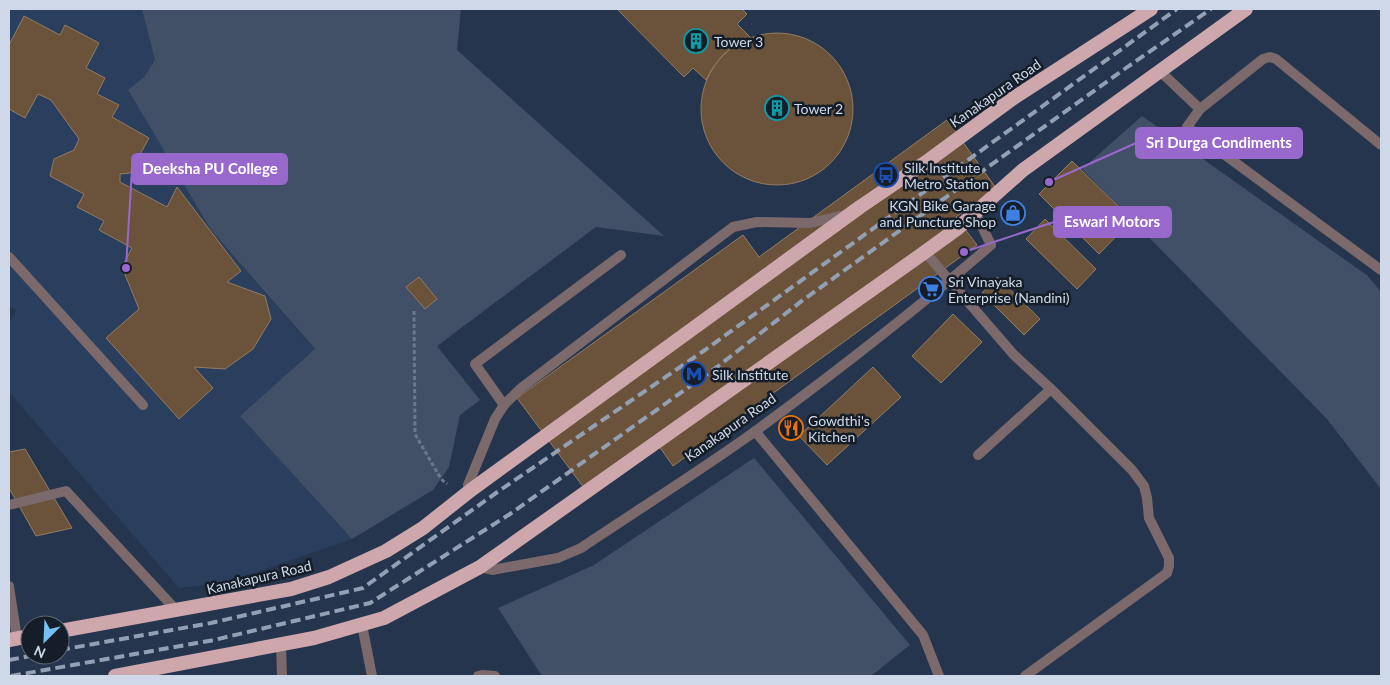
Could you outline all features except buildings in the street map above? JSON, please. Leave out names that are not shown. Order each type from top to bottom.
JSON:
[{"type":"highway","name":"Kanakapura Road","points":[[70,629],[291,589],[329,577],[386,551],[423,528],[468,493],[860,207],[929,160],[1012,99],[1151,9]]},
{"type":"highway","name":"Kanakapura Road","points":[[115,676],[314,638],[384,618],[480,567],[958,228],[1023,170],[1246,9]]},
{"type":"street","points":[[1381,145],[1276,59],[1270,57],[1263,59],[1200,109],[1187,127],[1381,270]]},
{"type":"street","points":[[1160,71],[1200,109]]},
{"type":"street","name":"Kanakapura Road","points":[[468,493],[468,485],[495,419],[504,405],[520,389],[733,227],[757,222],[810,223],[840,217],[860,207]]},
{"type":"street","name":"Kanakapura Road","points":[[480,567],[492,570],[558,558],[581,548],[756,430],[862,350],[992,245],[974,212]]},
{"type":"street","points":[[925,252],[1014,355],[1132,470],[1144,486],[1149,518],[1168,558],[1168,573],[1025,676]]},
{"type":"street","points":[[504,405],[475,364],[621,255]]},
{"type":"street","points":[[9,258],[143,405]]},
{"type":"street","points":[[978,456],[1051,389]]},
{"type":"street","points":[[756,430],[923,635],[939,676]]},
{"type":"street","points":[[9,505],[66,491],[176,610]]},
{"type":"street","points":[[9,586],[18,638]]},
{"type":"street","points":[[362,624],[372,676]]},
{"type":"street","points":[[281,645],[282,676]]},
{"type":"street","points":[[478,676],[495,676]]},
{"type":"path","points":[[414,311],[415,434],[441,479],[468,493]]},
{"type":"shaded area","points":[[9,9],[142,9],[155,60],[144,77],[128,90],[211,230],[315,350],[240,416],[352,539],[228,582],[179,588],[9,392],[9,324],[16,310],[9,306]]},
{"type":"shaded area","points":[[142,9],[461,9],[457,50],[664,236],[596,227],[437,346],[480,400],[460,415],[449,467],[433,490],[352,539],[240,416],[315,349],[211,230],[128,90],[144,77],[155,60]]},
{"type":"shaded area","points":[[1142,116],[1368,276],[1381,292],[1381,489],[1327,419],[1082,169]]},
{"type":"shaded area","points":[[754,458],[910,645],[871,676],[542,676],[498,608],[594,565]]},
{"type":"railway","points":[[70,648],[211,623],[363,588],[496,493],[705,350],[1177,9]]},
{"type":"railway","points":[[11,676],[214,640],[370,603],[510,514],[717,367],[803,300],[1211,9]]},
{"type":"railway","points":[[9,660],[20,658]]},
{"type":"place","name":"Tower 3","points":[[696,41]]},
{"type":"place","name":"Tower 2","points":[[777,108]]},
{"type":"place","name":"Silk Institute Metro Station","points":[[886,175]]},
{"type":"place","name":"Sri Durga Condiments","points":[[1049,182]]},
{"type":"place","name":"KGN Bike Garage and Puncture Shop","points":[[1013,213]]},
{"type":"place","name":"Eswari Motors","points":[[964,252]]},
{"type":"place","name":"Deeksha PU College","points":[[126,268]]},
{"type":"place","name":"Sri Vinayaka Enterprise (Nandini)","points":[[931,289]]},
{"type":"place","name":"Silk Institute","points":[[694,374]]},
{"type":"place","name":"Gowdthi's Kitchen","points":[[791,428]]}]
